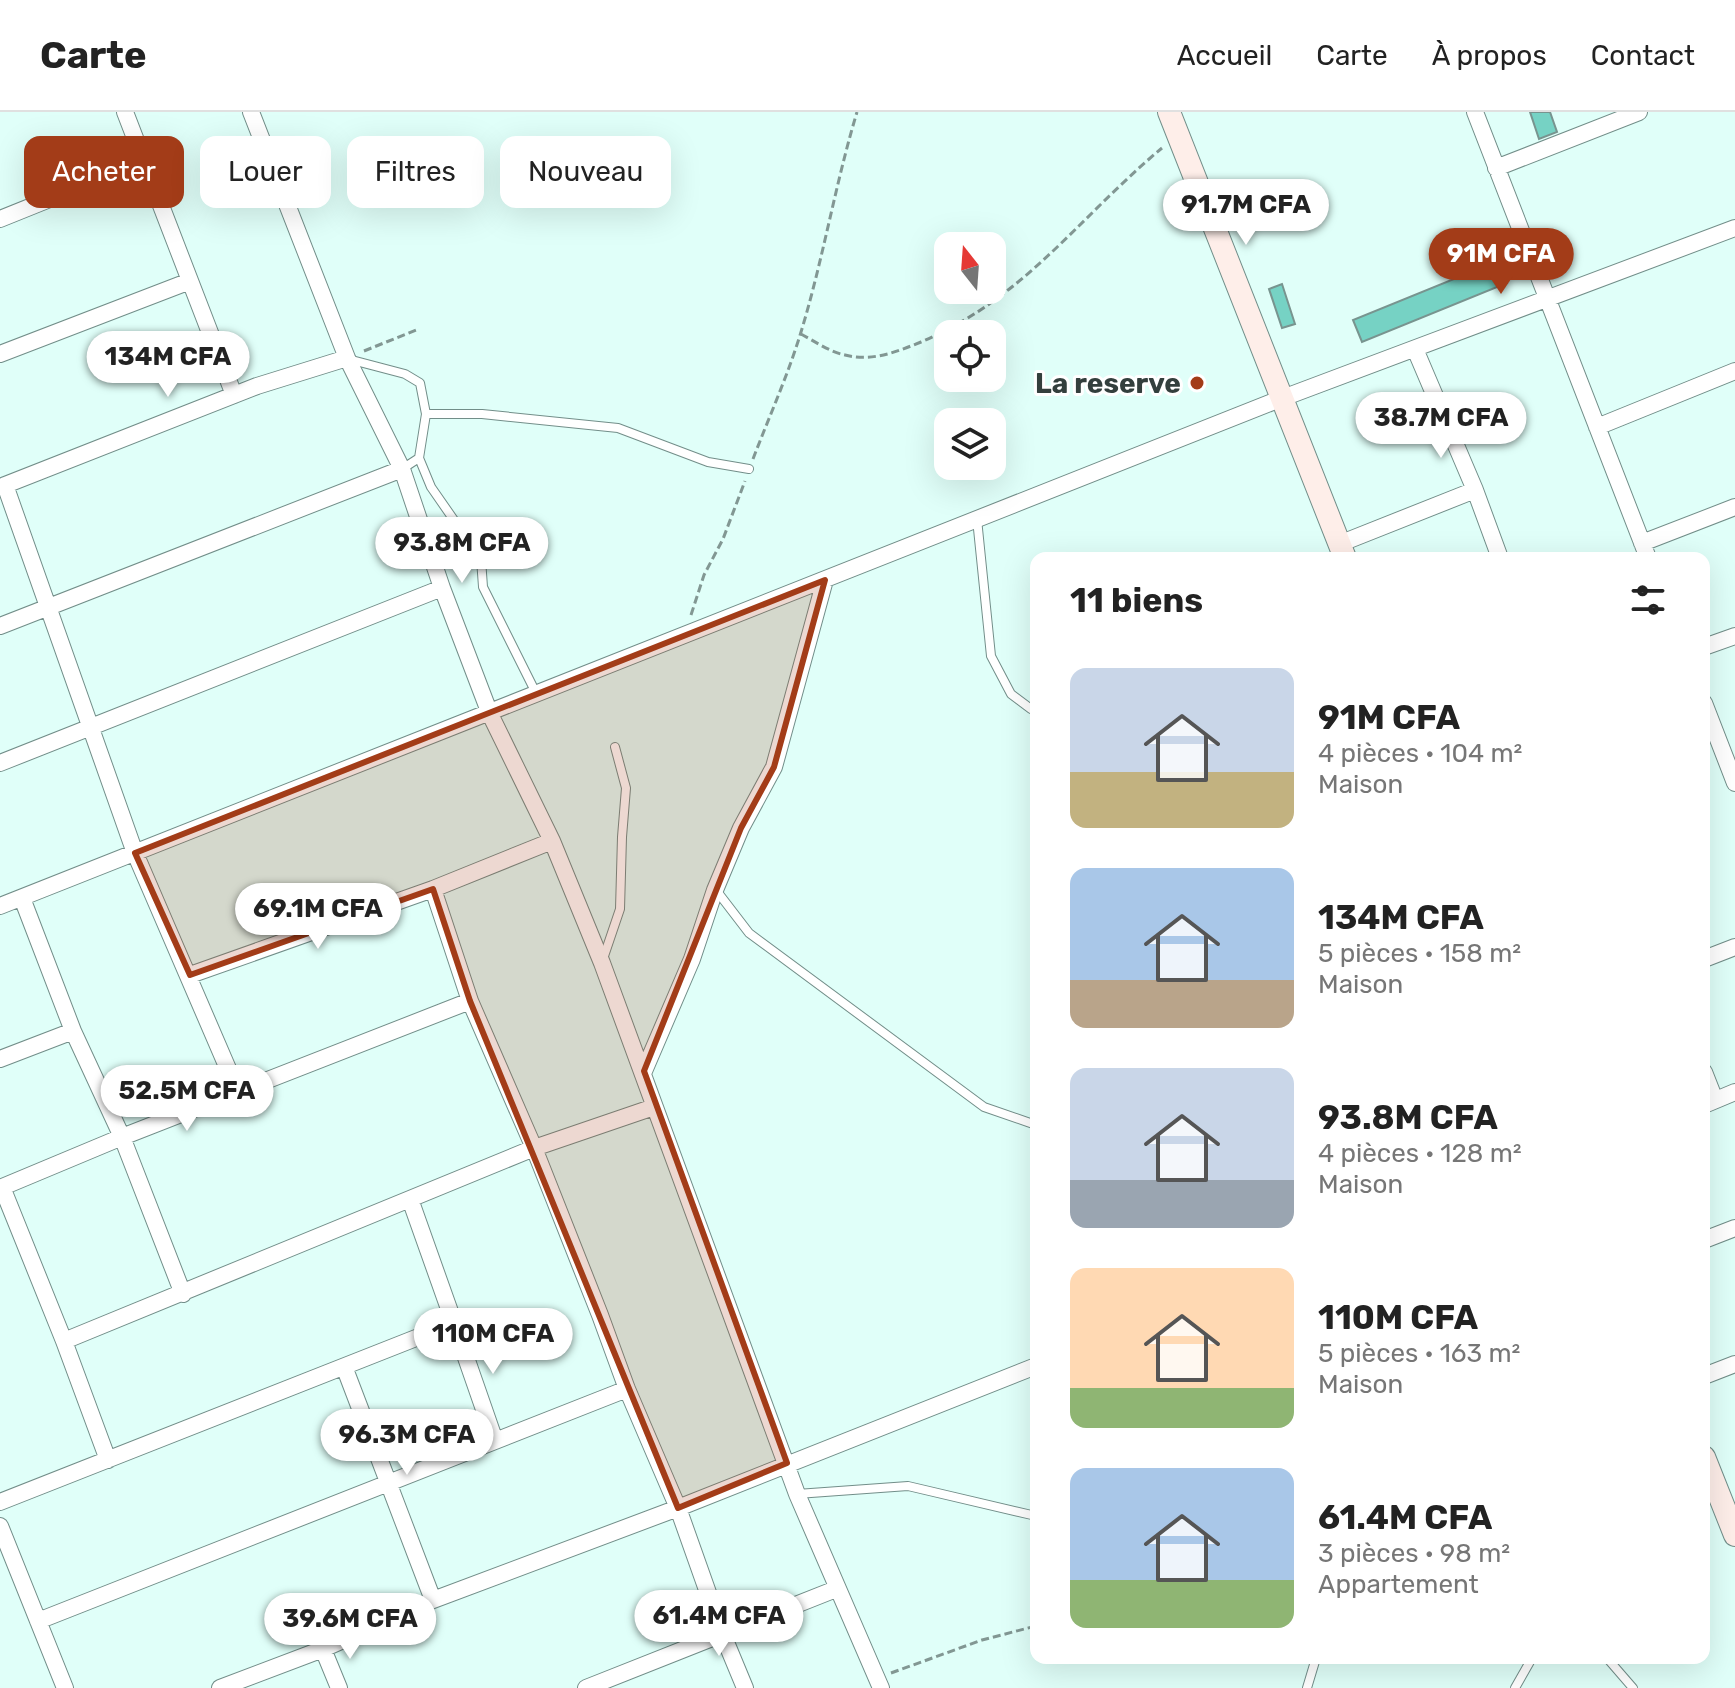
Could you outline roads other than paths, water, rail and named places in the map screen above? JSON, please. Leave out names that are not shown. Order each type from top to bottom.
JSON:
[{"type":"street","points":[[125,112],[134,136]]},
{"type":"street","points":[[251,112],[347,358],[402,469],[442,588],[490,714],[552,841],[602,963],[797,1494],[879,1683]]},
{"type":"street","points":[[1169,112],[1342,551],[1475,490]]},
{"type":"street","points":[[1475,112],[1645,550],[1735,507]]},
{"type":"street","points":[[1496,168],[1639,112]]},
{"type":"street","points":[[0,219],[27,208]]},
{"type":"street","points":[[162,208],[234,395]]},
{"type":"street","points":[[0,906],[1280,399],[1735,228]]},
{"type":"street","points":[[0,354],[190,281]]},
{"type":"street","points":[[1415,349],[1498,552]]},
{"type":"street","points":[[238,1092],[135,853],[2,486],[234,395],[347,358]]},
{"type":"street","points":[[1597,427],[1735,371]]},
{"type":"street","points":[[0,626],[402,469]]},
{"type":"street","points":[[644,1071],[692,959],[715,890],[741,828],[774,767],[825,580]]},
{"type":"street","points":[[0,763],[442,588]]},
{"type":"street","points":[[1710,645],[1735,636]]},
{"type":"street","points":[[1710,718],[1735,783]]},
{"type":"street","points":[[190,975],[433,889],[552,841]]},
{"type":"street","points":[[433,889],[470,1001],[534,1148],[627,1389],[678,1508],[745,1688]]},
{"type":"street","points":[[22,898],[73,1031],[122,1137],[183,1294]]},
{"type":"street","points":[[1710,957],[1735,947]]},
{"type":"street","points":[[108,1460],[64,1341],[1,1188],[122,1137],[470,1001]]},
{"type":"street","points":[[0,1059],[73,1031]]},
{"type":"street","points":[[1710,1102],[1735,1092]]},
{"type":"street","points":[[64,1341],[534,1148],[654,1107]]},
{"type":"street","points":[[410,1199],[495,1441]]},
{"type":"street","points":[[1710,1238],[1735,1228]]},
{"type":"street","points":[[0,1502],[345,1369],[454,1323]]},
{"type":"street","points":[[1710,1374],[1735,1364]]},
{"type":"street","points":[[220,1688],[323,1649],[433,1600],[678,1508],[1030,1368]]},
{"type":"street","points":[[345,1369],[433,1600]]},
{"type":"street","points":[[38,1621],[627,1389]]},
{"type":"street","points":[[1710,1472],[1735,1535]]},
{"type":"street","points":[[0,1526],[65,1688]]},
{"type":"street","points":[[586,1688],[606,1684],[836,1589]]},
{"type":"street","points":[[323,1649],[339,1688]]},
{"type":"lane","points":[[347,358],[405,374],[420,383],[426,414],[419,458],[431,487],[481,559],[483,587],[536,694]]},
{"type":"lane","points":[[426,414],[482,414],[618,428],[708,462],[749,469]]},
{"type":"lane","points":[[402,469],[419,458]]},
{"type":"lane","points":[[977,519],[991,656],[1011,694],[1030,708]]},
{"type":"lane","points":[[602,963],[620,909],[626,788],[615,747]]},
{"type":"lane","points":[[715,890],[749,933],[984,1107],[1030,1123]]},
{"type":"lane","points":[[797,1494],[908,1486],[1030,1515]]},
{"type":"lane","points":[[1307,1688],[1314,1664]]},
{"type":"lane","points":[[1515,1688],[1529,1664]]},
{"type":"lane","points":[[1612,1664],[1633,1688]]},
{"type":"place","name":"La reserve","points":[[1197,383]]}]
